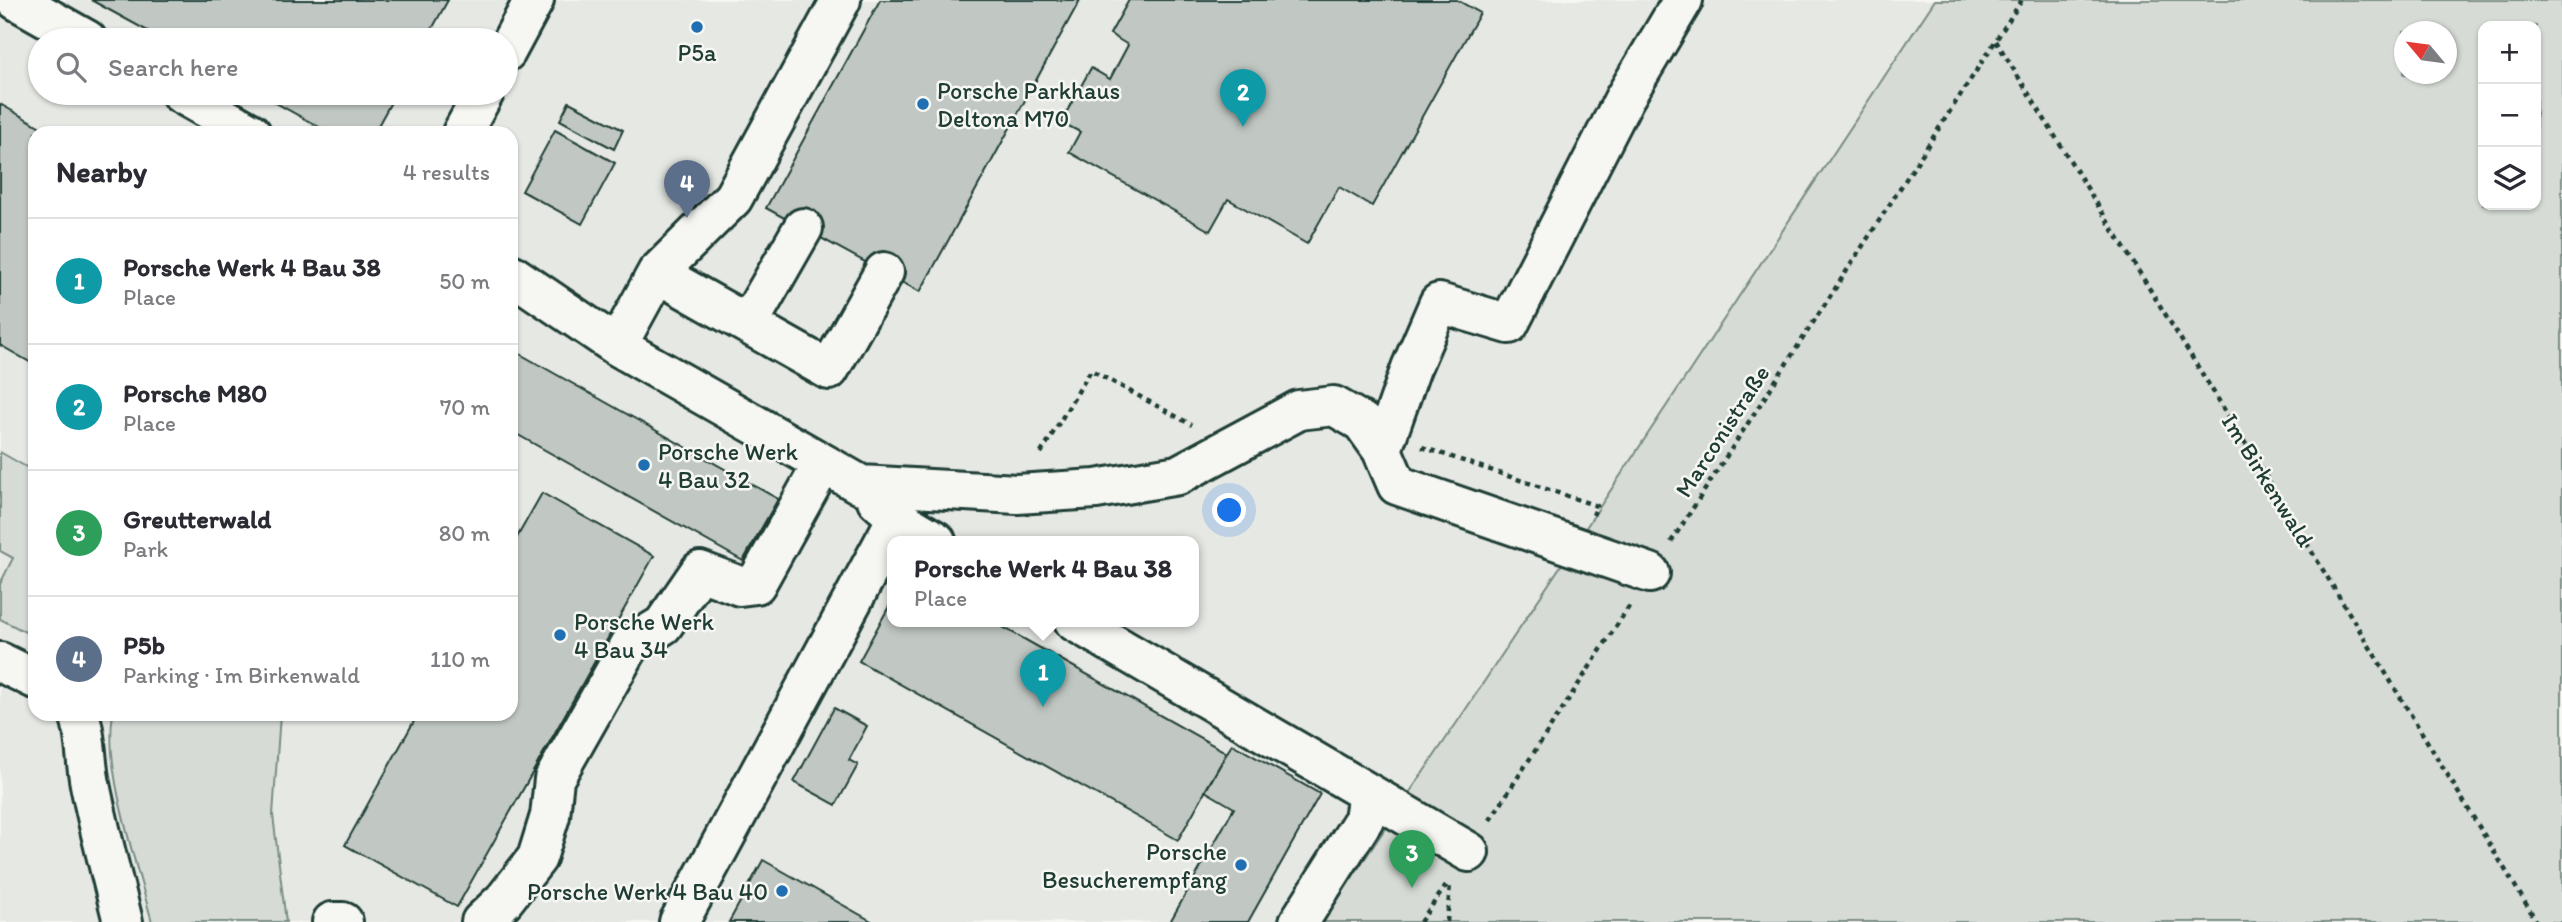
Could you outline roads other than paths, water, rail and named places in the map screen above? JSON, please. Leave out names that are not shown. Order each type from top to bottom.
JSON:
[{"type":"street","points":[[16,0],[66,28]]},
{"type":"street","points":[[518,30],[534,0]]},
{"type":"street","points":[[617,346],[657,273],[733,198],[841,0]]},
{"type":"street","points":[[1385,442],[1411,368],[1439,303],[1509,324],[1624,99],[1683,0]]},
{"type":"street","points":[[201,105],[239,126]]},
{"type":"street","points":[[466,126],[477,105]]},
{"type":"street","points":[[748,324],[803,228]]},
{"type":"street","points":[[657,273],[829,370],[884,272]]},
{"type":"street","points":[[518,279],[617,346],[861,485],[897,518],[928,536]]},
{"type":"street","points":[[861,485],[1017,494],[1096,489],[1178,475],[1299,410],[1334,406],[1362,422],[1385,442],[1397,485],[1650,573]]},
{"type":"street","points":[[481,922],[504,900],[537,858],[550,816],[554,779],[630,645],[663,625],[700,571],[740,586],[756,584],[822,465]]},
{"type":"street","points":[[887,536],[897,518]]},
{"type":"street","points":[[679,922],[887,537]]},
{"type":"street","points":[[1084,627],[1368,793],[1460,866]]},
{"type":"street","points":[[0,662],[28,676]]},
{"type":"street","points":[[81,721],[90,788],[123,922]]},
{"type":"street","points":[[1299,922],[1364,819],[1368,793]]},
{"type":"street","points":[[332,922],[343,922]]},
{"type":"place","name":"P5a","points":[[697,27]]},
{"type":"place","name":"Porsche Parkhaus Deltona M70","points":[[923,104]]},
{"type":"place","name":"Porsche M80","points":[[1243,127]]},
{"type":"place","name":"P5b","points":[[687,218]]},
{"type":"place","name":"Porsche Werk 4 Bau 32","points":[[644,465]]},
{"type":"place","name":"Porsche Werk 4 Bau 34","points":[[560,635]]},
{"type":"place","name":"Porsche Werk 4 Bau 38","points":[[1043,707]]},
{"type":"place","name":"Porsche Besucherempfang","points":[[1241,865]]},
{"type":"place","name":"Greutterwald","points":[[1412,888]]},
{"type":"place","name":"Porsche Werk 4 Bau 40","points":[[782,891]]}]
